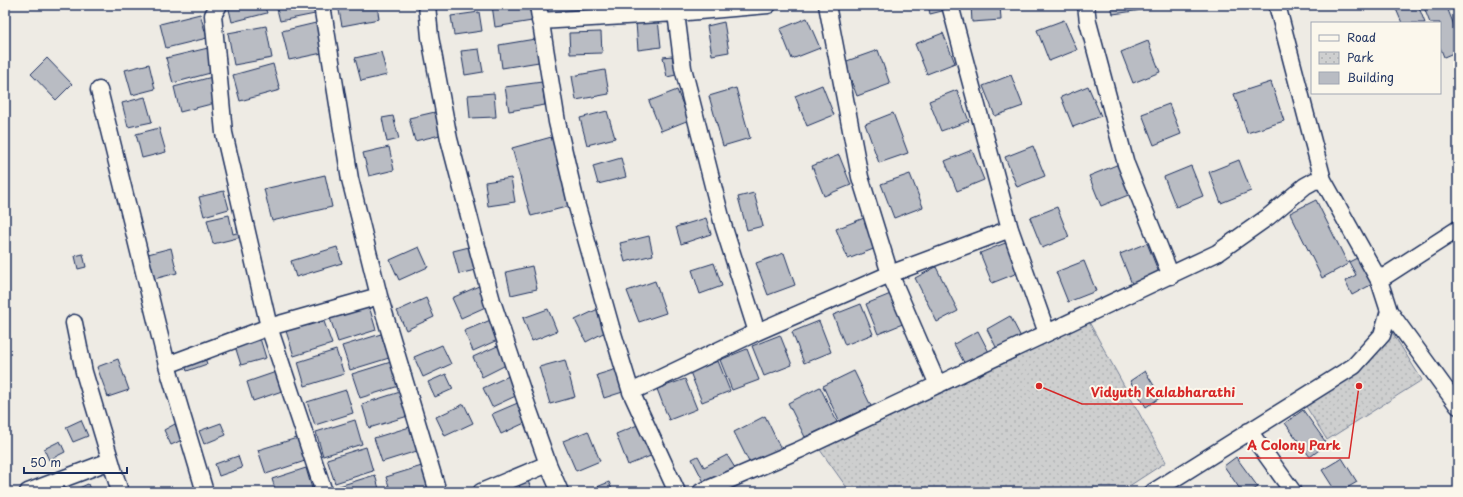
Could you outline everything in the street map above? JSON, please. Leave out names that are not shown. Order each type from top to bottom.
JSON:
[{"type":"street","points":[[219,5],[213,15],[224,133],[269,327],[324,492]]},
{"type":"street","points":[[322,5],[350,179],[379,296],[438,492]]},
{"type":"street","points":[[427,5],[430,37],[449,139],[479,254],[492,301],[548,464],[560,492]]},
{"type":"street","points":[[677,492],[631,392],[611,327],[576,203],[557,122],[539,13],[676,13],[768,5]]},
{"type":"street","points":[[827,5],[860,177],[890,274],[938,385]]},
{"type":"street","points":[[950,5],[1010,229],[1047,333]]},
{"type":"street","points":[[1086,5],[1088,22],[1126,164],[1171,276]]},
{"type":"street","points":[[1277,5],[1324,180],[1379,280],[1389,311],[1458,406]]},
{"type":"street","points":[[676,13],[683,68],[690,98],[723,225],[757,332]]},
{"type":"street","points":[[100,90],[167,365],[205,492]]},
{"type":"street","points":[[701,492],[800,450],[1217,253],[1268,217],[1305,186],[1314,181],[1324,180]]},
{"type":"street","points":[[1379,280],[1458,228]]},
{"type":"street","points":[[631,392],[757,332],[890,274],[1010,229]]},
{"type":"street","points":[[167,365],[269,327],[379,296]]},
{"type":"street","points":[[1153,492],[1354,366],[1382,335],[1389,311]]},
{"type":"street","points":[[74,323],[84,372],[120,492]]},
{"type":"street","points":[[1249,432],[1293,492]]},
{"type":"street","points":[[28,492],[110,461]]},
{"type":"street","points":[[481,492],[548,464]]},
{"type":"green space","points":[[1089,322],[1166,462],[1120,492],[850,492],[820,450]]},
{"type":"green space","points":[[1392,332],[1422,380],[1327,440],[1297,392]]},
{"type":"building","points":[[228,5],[264,5],[267,13],[232,22]]},
{"type":"building","points":[[276,5],[319,5],[320,13],[280,21]]},
{"type":"building","points":[[338,5],[377,5],[379,19],[342,26]]},
{"type":"building","points":[[492,5],[529,5],[532,21],[495,27]]},
{"type":"building","points":[[928,5],[940,5],[942,11],[930,14]]},
{"type":"building","points":[[971,5],[1000,5],[1001,20],[972,22]]},
{"type":"building","points":[[1111,5],[1141,5],[1142,10],[1113,14]]},
{"type":"building","points":[[1407,5],[1418,5],[1425,22],[1402,22],[1396,9]]},
{"type":"building","points":[[1423,5],[1446,5],[1458,35],[1458,51],[1444,57],[1441,50],[1441,22],[1430,22]]},
{"type":"building","points":[[479,12],[482,31],[454,35],[451,16]]},
{"type":"building","points":[[200,14],[207,38],[166,48],[160,24]]},
{"type":"building","points":[[807,18],[820,48],[792,59],[780,29]]},
{"type":"building","points":[[658,20],[661,47],[638,50],[636,22]]},
{"type":"building","points":[[1064,20],[1077,50],[1049,61],[1037,30]]},
{"type":"building","points":[[320,22],[327,52],[289,60],[282,31]]},
{"type":"building","points":[[724,22],[729,52],[712,55],[707,26]]},
{"type":"building","points":[[266,26],[272,58],[234,65],[228,33]]},
{"type":"building","points":[[601,32],[602,53],[570,54],[569,33]]},
{"type":"building","points":[[943,33],[955,63],[927,74],[915,44]]},
{"type":"building","points":[[535,39],[539,62],[502,68],[499,45]]},
{"type":"building","points":[[1148,41],[1160,72],[1133,83],[1121,52]]},
{"type":"building","points":[[208,48],[214,72],[173,83],[166,58]]},
{"type":"building","points":[[479,49],[483,72],[465,75],[461,51]]},
{"type":"building","points":[[878,50],[890,84],[857,96],[844,62]]},
{"type":"building","points":[[381,52],[387,75],[361,81],[355,58]]},
{"type":"building","points":[[672,56],[676,75],[667,77],[663,57]]},
{"type":"building","points":[[47,58],[72,84],[56,100],[31,74]]},
{"type":"building","points":[[149,64],[155,89],[132,95],[125,70]]},
{"type":"building","points":[[273,64],[280,90],[240,101],[233,75]]},
{"type":"building","points":[[605,70],[609,94],[576,100],[572,76]]},
{"type":"building","points":[[1011,75],[1023,106],[995,116],[983,86]]},
{"type":"building","points":[[212,77],[219,102],[180,112],[174,87]]},
{"type":"building","points":[[542,82],[545,105],[509,111],[505,87]]},
{"type":"building","points":[[1271,82],[1284,121],[1247,133],[1234,94]]},
{"type":"building","points":[[822,85],[834,115],[807,126],[795,96]]},
{"type":"building","points":[[1088,86],[1101,116],[1073,127],[1061,97]]},
{"type":"building","points":[[736,88],[750,138],[723,146],[709,96]]},
{"type":"building","points":[[677,90],[689,120],[661,131],[649,101]]},
{"type":"building","points":[[957,90],[969,121],[941,131],[929,101]]},
{"type":"building","points":[[494,93],[496,117],[470,118],[468,95]]},
{"type":"building","points":[[145,97],[152,122],[128,127],[122,103]]},
{"type":"building","points":[[1169,104],[1181,134],[1154,145],[1142,114]]},
{"type":"building","points":[[607,111],[615,138],[587,145],[580,118]]},
{"type":"building","points":[[435,112],[440,135],[415,141],[409,118]]},
{"type":"building","points":[[893,113],[908,153],[879,163],[865,124]]},
{"type":"building","points":[[393,116],[399,139],[387,142],[382,118]]},
{"type":"building","points":[[159,128],[166,152],[142,158],[136,134]]},
{"type":"building","points":[[555,136],[574,205],[531,216],[512,148]]},
{"type":"building","points":[[1033,146],[1045,176],[1017,187],[1005,157]]},
{"type":"building","points":[[389,147],[394,170],[369,176],[363,153]]},
{"type":"building","points":[[972,150],[984,180],[957,191],[945,161]]},
{"type":"building","points":[[839,155],[851,185],[824,196],[812,166]]},
{"type":"building","points":[[621,158],[626,177],[598,184],[593,166]]},
{"type":"building","points":[[1239,160],[1251,191],[1221,203],[1209,172]]},
{"type":"building","points":[[1124,162],[1136,192],[1101,206],[1089,176]]},
{"type":"building","points":[[1191,166],[1203,196],[1176,207],[1164,177]]},
{"type":"building","points":[[910,174],[923,207],[894,218],[881,184]]},
{"type":"building","points":[[325,175],[332,207],[272,221],[264,189]]},
{"type":"building","points":[[511,178],[515,202],[488,206],[485,182]]},
{"type":"building","points":[[224,191],[229,209],[204,216],[199,197]]},
{"type":"building","points":[[754,193],[763,226],[747,230],[738,197]]},
{"type":"building","points":[[1316,200],[1348,264],[1322,278],[1290,213]]},
{"type":"building","points":[[1057,207],[1069,237],[1042,248],[1030,218]]},
{"type":"building","points":[[229,215],[233,234],[240,232],[241,237],[213,244],[207,220]]},
{"type":"building","points":[[706,218],[711,234],[681,244],[676,227]]},
{"type":"building","points":[[864,218],[876,248],[848,259],[836,229]]},
{"type":"building","points":[[649,236],[653,255],[625,262],[620,243]]},
{"type":"building","points":[[1008,242],[1020,272],[992,283],[980,253]]},
{"type":"building","points":[[1147,243],[1159,273],[1132,284],[1120,254]]},
{"type":"building","points":[[473,246],[479,269],[459,274],[453,251]]},
{"type":"building","points":[[337,247],[342,263],[296,277],[291,261]]},
{"type":"building","points":[[419,247],[428,267],[399,280],[390,260]]},
{"type":"building","points":[[171,248],[177,273],[154,279],[148,254]]},
{"type":"building","points":[[784,253],[795,285],[768,295],[756,263]]},
{"type":"building","points":[[83,254],[86,267],[78,269],[75,256]]},
{"type":"building","points":[[1365,254],[1378,281],[1352,295],[1345,281],[1356,275],[1349,262]]},
{"type":"building","points":[[1084,261],[1096,291],[1068,302],[1056,272]]},
{"type":"building","points":[[714,263],[722,286],[700,294],[692,270]]},
{"type":"building","points":[[532,266],[537,289],[511,295],[506,272]]},
{"type":"building","points":[[936,267],[958,311],[937,322],[915,278]]},
{"type":"building","points":[[655,281],[666,313],[639,322],[627,291]]},
{"type":"building","points":[[481,285],[490,305],[461,318],[452,298]]},
{"type":"building","points":[[893,293],[905,323],[878,334],[866,304]]},
{"type":"building","points":[[426,298],[434,317],[406,330],[397,311]]},
{"type":"building","points":[[861,304],[873,334],[845,345],[833,315]]},
{"type":"building","points":[[369,306],[376,330],[338,342],[330,318]]},
{"type":"building","points":[[548,309],[557,331],[532,341],[523,318]]},
{"type":"building","points":[[598,309],[609,330],[586,342],[575,320]]},
{"type":"building","points":[[322,316],[332,344],[294,356],[285,328]]},
{"type":"building","points":[[1010,316],[1023,341],[999,353],[987,329]]},
{"type":"building","points":[[493,319],[502,338],[473,351],[464,331]]},
{"type":"building","points":[[819,321],[831,352],[804,363],[792,332]]},
{"type":"building","points":[[978,331],[991,356],[967,368],[954,344]]},
{"type":"building","points":[[381,334],[389,358],[350,370],[342,346]]},
{"type":"building","points":[[259,335],[266,358],[241,365],[234,343]]},
{"type":"building","points":[[780,335],[792,365],[764,376],[752,346]]},
{"type":"building","points":[[502,344],[510,363],[482,377],[473,357]]},
{"type":"building","points":[[442,345],[451,364],[423,377],[414,357]]},
{"type":"building","points":[[747,349],[759,380],[732,390],[720,360]]},
{"type":"building","points":[[336,350],[344,374],[305,386],[298,362]]},
{"type":"building","points":[[204,355],[207,364],[187,371],[184,362]]},
{"type":"building","points":[[118,359],[129,390],[108,397],[97,367]]},
{"type":"building","points":[[565,360],[575,397],[550,404],[539,367]]},
{"type":"building","points":[[718,361],[730,391],[702,402],[690,372]]},
{"type":"building","points":[[391,362],[399,386],[360,398],[352,374]]},
{"type":"building","points":[[623,367],[629,390],[604,398],[597,375]]},
{"type":"building","points":[[854,371],[871,406],[839,421],[823,386]]},
{"type":"building","points":[[1145,371],[1161,397],[1146,407],[1130,381]]},
{"type":"building","points":[[276,372],[282,391],[253,401],[247,382]]},
{"type":"building","points":[[446,374],[453,389],[435,397],[428,382]]},
{"type":"building","points":[[511,375],[520,394],[492,407],[483,388]]},
{"type":"building","points":[[685,379],[697,409],[669,420],[657,389]]},
{"type":"building","points":[[820,387],[837,422],[805,437],[788,403]]},
{"type":"building","points":[[346,390],[353,413],[315,425],[307,402]]},
{"type":"building","points":[[400,392],[408,416],[369,428],[362,404]]},
{"type":"building","points":[[520,402],[529,421],[501,434],[492,414]]},
{"type":"building","points":[[464,404],[473,423],[445,436],[436,417]]},
{"type":"building","points":[[1303,410],[1327,444],[1310,457],[1285,423]]},
{"type":"building","points":[[765,416],[782,451],[751,466],[734,432]]},
{"type":"building","points":[[81,420],[88,436],[73,442],[66,427]]},
{"type":"building","points":[[355,420],[362,444],[323,456],[316,432]]},
{"type":"building","points":[[221,423],[226,435],[204,444],[199,431]]},
{"type":"building","points":[[175,424],[182,440],[171,445],[164,430]]},
{"type":"building","points":[[640,424],[653,455],[628,465],[616,434]]},
{"type":"building","points":[[413,426],[420,450],[382,462],[374,438]]},
{"type":"building","points":[[588,431],[600,461],[576,471],[563,441]]},
{"type":"building","points":[[297,438],[305,461],[266,474],[258,450]]},
{"type":"building","points":[[60,441],[65,452],[49,460],[44,449]]},
{"type":"building","points":[[366,447],[373,471],[335,483],[327,459]]},
{"type":"building","points":[[727,455],[735,468],[705,484],[692,459],[698,456],[704,467]]},
{"type":"building","points":[[238,456],[242,468],[219,476],[215,464]]},
{"type":"building","points":[[1236,457],[1258,487],[1250,492],[1242,492],[1224,466]]},
{"type":"building","points":[[1342,458],[1357,482],[1340,492],[1336,492],[1322,470]]},
{"type":"building","points":[[425,465],[432,488],[420,492],[391,492],[386,477]]},
{"type":"building","points":[[306,468],[313,492],[276,492],[272,479]]},
{"type":"building","points":[[375,475],[380,492],[338,492],[336,487]]},
{"type":"building","points":[[527,479],[533,492],[522,492],[518,483]]},
{"type":"building","points":[[609,482],[613,492],[585,492]]},
{"type":"building","points":[[88,484],[91,492],[70,492]]},
{"type":"place","name":"Vidyuth Kalabharathi","points":[[1039,386]]},
{"type":"place","name":"A Colony Park","points":[[1359,386]]}]
